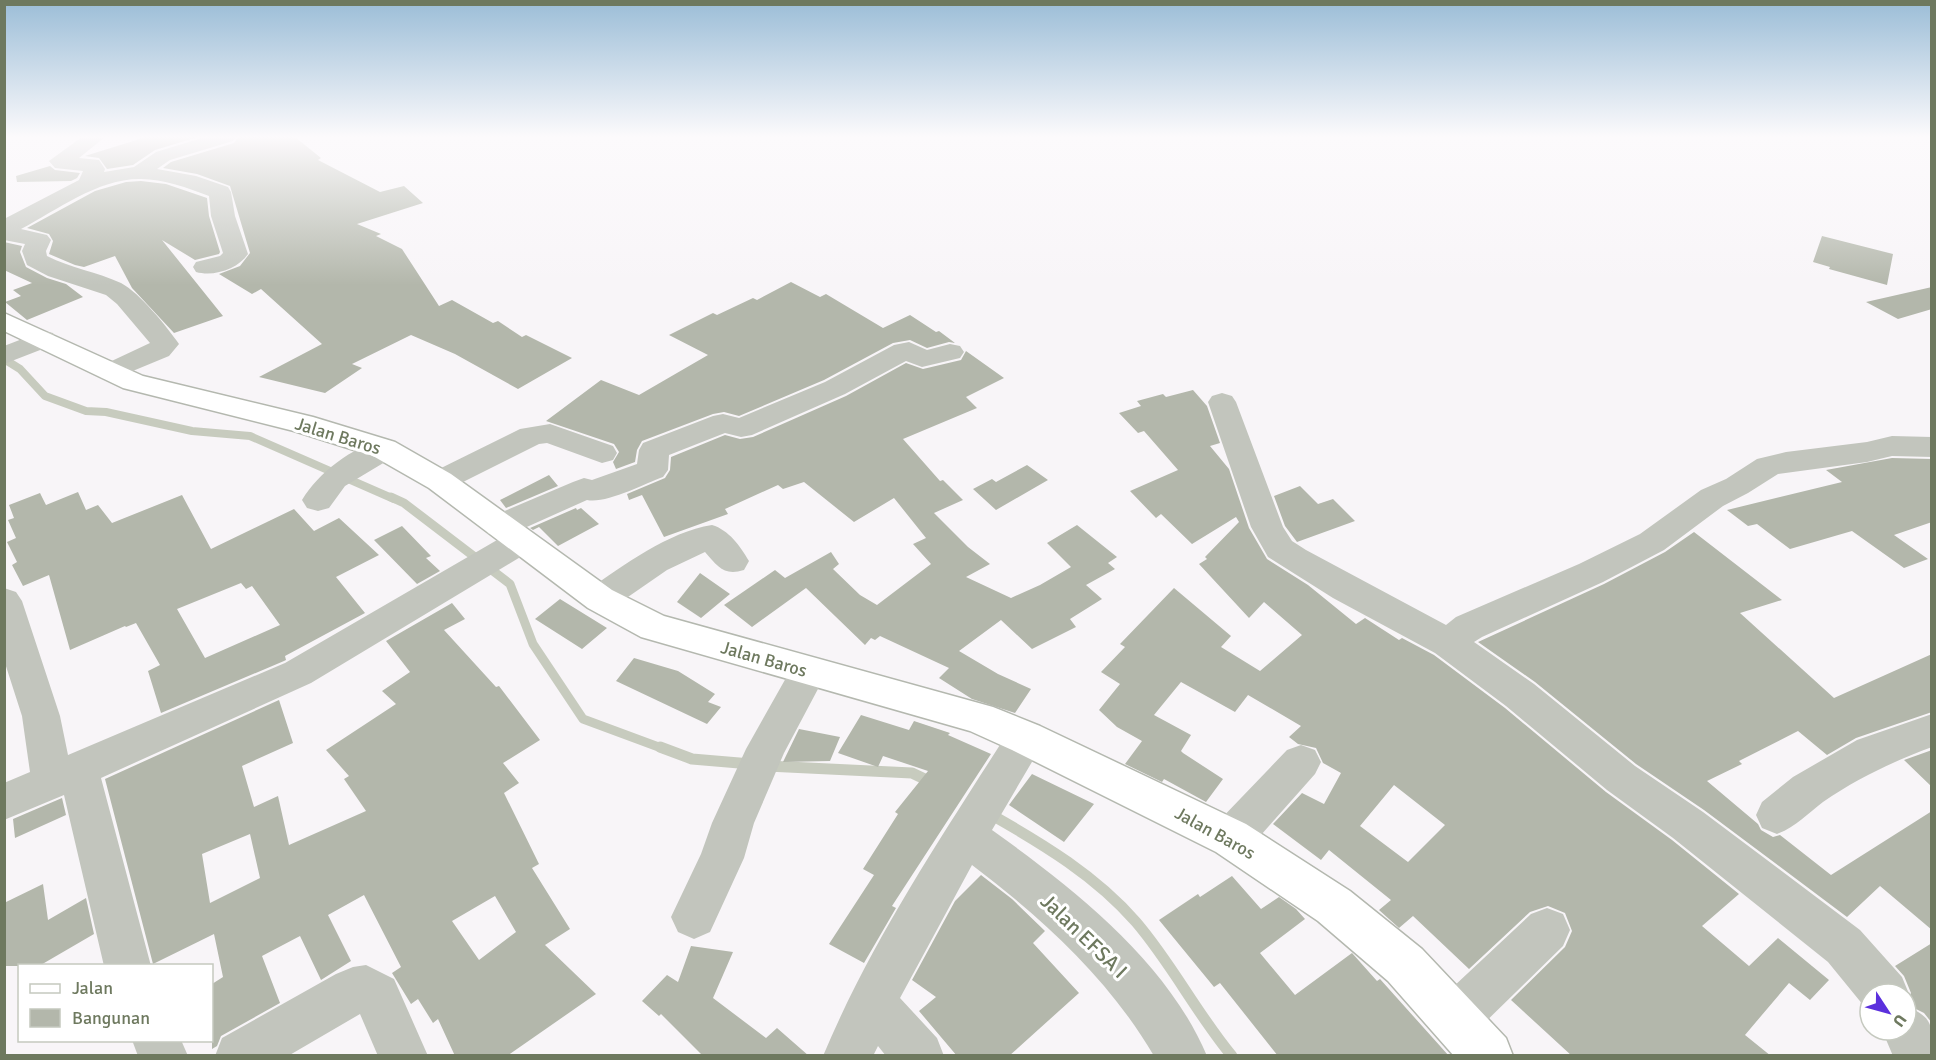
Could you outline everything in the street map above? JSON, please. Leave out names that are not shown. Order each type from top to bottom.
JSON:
[{"type":"main road","name":"Jalan Baros","points":[[18,341],[134,382],[303,424],[440,481],[506,541],[600,599],[654,627],[808,672],[980,718],[1026,738],[1231,838],[1334,906],[1405,965],[1488,1056]]},
{"type":"street","points":[[4,231],[85,186]]},
{"type":"street","points":[[204,186],[220,192],[223,216],[236,254],[229,261],[205,267]]},
{"type":"street","points":[[4,231],[39,240],[34,251],[36,260],[57,271],[115,290],[126,299],[165,344],[159,350],[111,372]]},
{"type":"street","points":[[4,802],[298,673],[466,574],[506,541],[584,489],[594,491],[652,470],[654,450],[723,423],[741,428],[774,415],[835,388],[904,351],[909,350],[922,359],[950,352]]},
{"type":"street","points":[[1222,402],[1267,527],[1280,549],[1294,560],[1345,589],[1448,643],[1520,694],[1621,778],[1688,825],[1844,946],[1875,982]]},
{"type":"street","points":[[440,481],[531,436],[550,433],[602,453]]},
{"type":"street","points":[[1448,643],[1469,627],[1591,573],[1652,542],[1712,498],[1737,486],[1768,466],[1867,453],[1892,446],[1932,447]]},
{"type":"street","points":[[326,490],[374,455]]},
{"type":"street","points":[[600,599],[655,561],[705,538],[712,537],[732,561]]},
{"type":"street","points":[[4,601],[41,716],[65,775],[127,964]]},
{"type":"street","points":[[694,917],[722,858],[743,799],[766,749],[808,672]]},
{"type":"street","points":[[1776,815],[1808,789],[1871,752],[1932,730]]},
{"type":"street","points":[[848,1056],[871,1002],[918,911],[1026,738]]},
{"type":"street","points":[[1231,838],[1301,762]]},
{"type":"street","name":"Jalan EFSA I","points":[[976,818],[1049,899],[1122,970],[1164,1024],[1182,1056]]},
{"type":"street","points":[[1454,1019],[1546,930]]},
{"type":"street","points":[[240,1056],[353,991],[366,989],[377,996],[403,1056]]},
{"type":"street","points":[[871,1002],[919,1056]]},
{"type":"street","points":[[156,1042],[163,1056]]},
{"type":"street","points":[[1912,1042],[1920,1056]]},
{"type":"building","points":[[111,186],[173,186],[207,198],[209,216],[219,254],[195,260],[162,240],[223,316],[174,333],[132,288],[115,256],[84,267],[75,265],[49,254],[53,241],[49,234],[27,228],[95,191]]},
{"type":"building","points":[[230,186],[369,186],[380,192],[405,186],[423,203],[357,224],[381,234],[376,236],[402,249],[439,306],[452,300],[493,323],[498,321],[522,337],[526,335],[572,358],[518,389],[455,354],[411,335],[352,364],[362,368],[325,393],[259,377],[322,344],[261,289],[252,294],[219,274],[240,266],[250,253]]},
{"type":"building","points":[[1822,236],[1893,254],[1887,285],[1829,269],[1830,267],[1813,262]]},
{"type":"building","points":[[4,242],[22,246],[20,252],[26,267],[47,278],[66,284],[83,297],[27,320],[5,302],[21,296],[13,290],[32,283],[4,270]]},
{"type":"building","points":[[791,282],[820,297],[826,294],[883,328],[910,315],[955,343],[949,342],[927,348],[910,340],[893,343],[824,380],[739,416],[724,412],[713,414],[642,441],[637,450],[635,462],[616,469],[613,462],[619,452],[614,444],[546,421],[601,380],[639,395],[708,355],[669,335],[713,313],[717,315],[753,298],[757,300]]},
{"type":"building","points":[[1932,287],[1932,309],[1898,319],[1866,302]]},
{"type":"building","points":[[966,351],[1004,378],[966,397],[977,408],[903,439],[940,481],[943,480],[963,500],[934,513],[968,547],[990,564],[966,577],[1011,598],[1040,585],[1071,567],[1047,543],[1077,525],[1117,557],[1108,563],[1115,569],[1086,585],[1102,599],[1070,619],[1076,627],[1032,649],[1001,620],[959,651],[998,674],[1031,689],[1015,713],[972,699],[939,678],[949,668],[880,636],[875,640],[871,638],[865,645],[806,588],[752,627],[724,605],[775,570],[785,578],[831,552],[839,564],[833,569],[860,595],[877,605],[931,564],[913,544],[926,538],[894,498],[854,522],[804,482],[783,489],[778,485],[725,509],[728,514],[664,537],[642,495],[629,500],[627,494],[665,478],[670,470],[671,457],[725,435],[740,439],[753,437],[846,396],[906,363],[923,369],[961,360]]},
{"type":"building","points":[[1193,390],[1207,406],[1220,443],[1210,446],[1229,469],[1249,528],[1267,559],[1308,585],[1356,624],[1365,618],[1399,640],[1402,638],[1434,655],[1505,708],[1606,792],[1672,840],[1739,894],[1702,926],[1749,966],[1778,938],[1829,980],[1810,1000],[1789,983],[1745,1035],[1771,1056],[1572,1056],[1511,1000],[1565,947],[1572,931],[1565,913],[1548,906],[1530,912],[1469,969],[1413,916],[1399,928],[1379,910],[1391,900],[1329,850],[1321,860],[1273,824],[1302,793],[1324,804],[1341,773],[1323,763],[1316,748],[1298,744],[1289,737],[1301,726],[1248,695],[1235,712],[1181,682],[1154,715],[1191,735],[1181,751],[1223,779],[1206,802],[1164,779],[1162,782],[1125,764],[1142,741],[1117,727],[1099,710],[1120,684],[1101,672],[1125,647],[1120,644],[1174,588],[1231,636],[1221,647],[1260,671],[1302,635],[1264,602],[1249,618],[1199,564],[1207,559],[1205,557],[1239,522],[1236,517],[1192,544],[1161,514],[1156,518],[1130,491],[1178,470],[1144,431],[1138,433],[1119,413],[1141,406],[1137,401],[1163,394],[1166,397]],"holes":[[[1394,785],[1445,825],[1408,862],[1360,826]]]},
{"type":"building","points":[[1892,458],[1932,459],[1932,522],[1894,535],[1928,559],[1904,568],[1852,531],[1790,549],[1757,524],[1748,526],[1727,510],[1842,482],[1826,470]]},
{"type":"building","points":[[1027,465],[1048,480],[996,510],[973,489],[992,479],[996,482]]},
{"type":"building","points":[[549,475],[558,486],[506,508],[500,500]]},
{"type":"building","points":[[1300,486],[1318,504],[1333,499],[1355,521],[1297,542],[1285,526],[1274,496]]},
{"type":"building","points":[[78,492],[86,510],[98,505],[112,523],[182,495],[211,549],[294,509],[314,531],[339,518],[379,555],[336,577],[365,613],[285,656],[284,661],[161,713],[148,671],[160,665],[136,623],[70,650],[49,575],[23,586],[12,565],[17,562],[7,542],[16,538],[8,520],[14,518],[9,505],[40,493],[46,505]],"holes":[[[241,583],[246,589],[252,586],[280,625],[205,658],[177,609]]]},
{"type":"building","points":[[576,508],[577,510],[581,508],[599,524],[558,546],[539,527],[533,530],[530,528]]},
{"type":"building","points":[[402,526],[431,556],[426,558],[440,571],[417,584],[374,540]]},
{"type":"building","points":[[1694,532],[1782,600],[1740,613],[1834,698],[1932,654],[1932,712],[1856,738],[1827,755],[1798,731],[1739,761],[1742,764],[1707,781],[1758,824],[1761,830],[1773,837],[1780,835],[1831,875],[1932,811],[1932,930],[1880,886],[1847,917],[1704,810],[1636,764],[1535,682],[1478,642],[1604,584],[1665,552]]},
{"type":"building","points":[[700,573],[730,594],[701,618],[677,602]]},
{"type":"building","points":[[560,599],[607,628],[582,649],[535,619]]},
{"type":"building","points":[[452,603],[465,619],[444,630],[496,687],[499,686],[540,740],[503,763],[519,783],[504,793],[539,864],[532,868],[570,929],[545,945],[596,994],[507,1056],[455,1056],[438,1019],[433,1023],[418,999],[411,1004],[392,973],[401,967],[364,895],[328,915],[351,961],[321,980],[300,936],[262,956],[280,1003],[221,1036],[217,1046],[212,1049],[213,983],[223,977],[214,934],[153,964],[105,779],[279,700],[293,743],[242,766],[254,807],[278,796],[289,845],[366,811],[344,779],[349,776],[326,750],[396,704],[382,691],[410,672],[386,641]],"holes":[[[250,834],[260,878],[210,903],[202,854]],[[495,896],[516,932],[479,960],[452,921]]]},
{"type":"building","points":[[634,658],[678,671],[715,694],[708,702],[721,707],[707,724],[616,681]]},
{"type":"building","points":[[861,715],[909,730],[914,721],[950,733],[948,735],[991,754],[892,906],[896,908],[864,963],[829,944],[874,875],[863,869],[898,814],[895,812],[928,771],[883,756],[878,767],[838,753]]},
{"type":"building","points":[[799,729],[840,737],[830,761],[783,762]]},
{"type":"building","points":[[1932,750],[1932,787],[1904,760]]},
{"type":"building","points":[[1032,774],[1094,804],[1064,842],[1009,805]]},
{"type":"building","points":[[62,798],[66,815],[15,838],[13,819]]},
{"type":"building","points":[[981,875],[1012,899],[1045,931],[1033,943],[1079,993],[1009,1056],[957,1056],[919,1011],[936,997],[912,980],[955,901]]},
{"type":"building","points":[[1232,876],[1261,909],[1279,897],[1296,909],[1305,919],[1260,953],[1295,995],[1352,953],[1377,981],[1380,979],[1449,1056],[1278,1056],[1220,983],[1214,987],[1159,920],[1198,894],[1200,897]]},
{"type":"building","points":[[43,884],[48,920],[86,898],[94,934],[42,964],[4,966],[4,903]]},
{"type":"building","points":[[1932,943],[1932,1023],[1924,1013],[1918,1010],[1918,982],[1906,982],[1895,966]]},
{"type":"building","points":[[691,946],[733,952],[713,998],[766,1038],[777,1028],[809,1056],[703,1056],[661,1014],[659,1016],[642,1001],[667,975],[678,982]]},
{"type":"waterway","points":[[4,359],[20,369],[45,396],[86,411],[106,412],[192,431],[250,436],[394,499]]},
{"type":"waterway","points":[[391,497],[404,503],[510,584],[533,644],[583,719],[664,749]]},
{"type":"waterway","points":[[660,747],[692,759],[751,764]]},
{"type":"waterway","points":[[767,766],[912,773],[931,782]]},
{"type":"waterway","points":[[990,814],[1068,862],[1120,905],[1149,938],[1232,1056]]}]
